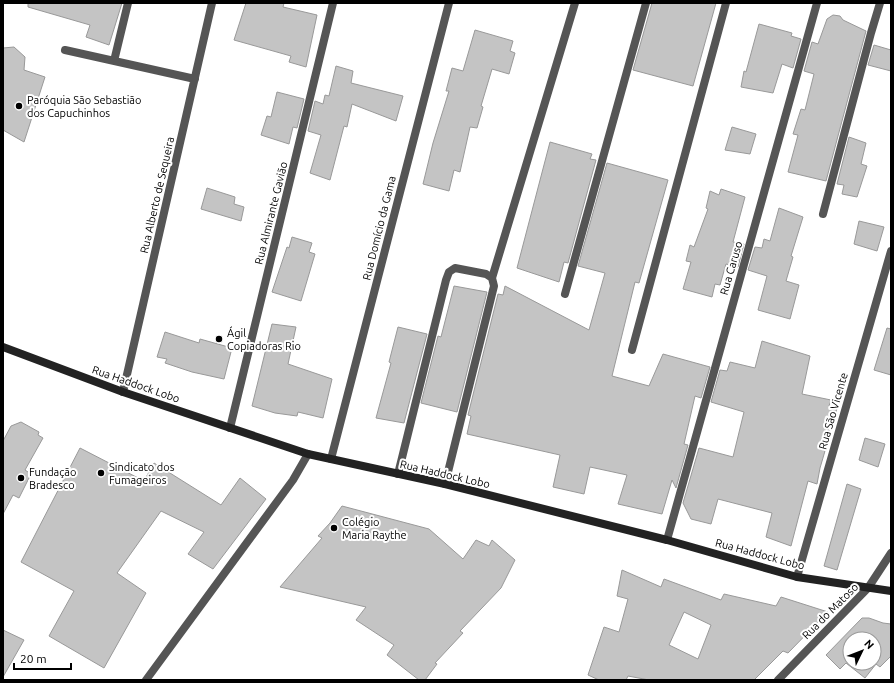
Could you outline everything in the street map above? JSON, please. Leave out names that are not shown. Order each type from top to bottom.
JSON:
[{"type":"main road","name":"Rua Haddock Lobo","points":[[3,347],[122,392],[308,454],[445,484],[667,540],[797,577],[891,591]]},
{"type":"street","points":[[114,61],[128,3]]},
{"type":"street","name":"Rua Alberto de Sequeira","points":[[122,392],[212,3]]},
{"type":"street","name":"Rua Almirante Gavião","points":[[230,428],[333,3]]},
{"type":"street","name":"Rua Domício da Gama","points":[[332,459],[449,3]]},
{"type":"street","points":[[445,484],[494,286],[492,278],[575,3]]},
{"type":"street","points":[[565,294],[646,3]]},
{"type":"street","points":[[632,350],[726,3]]},
{"type":"street","name":"Rua Caruso","points":[[667,540],[817,3]]},
{"type":"street","points":[[823,214],[870,33],[880,3]]},
{"type":"street","points":[[65,50],[195,79]]},
{"type":"street","name":"Rua São Vicente","points":[[797,577],[891,251]]},
{"type":"street","points":[[398,474],[449,272],[455,268],[486,274],[492,278]]},
{"type":"street","points":[[146,680],[293,480],[308,454]]},
{"type":"street","name":"Rua do Matoso","points":[[778,680],[868,588],[891,553]]},
{"type":"building","points":[[28,3],[122,3],[109,45],[86,37],[90,25],[28,7]]},
{"type":"building","points":[[246,3],[284,3],[283,7],[317,15],[306,67],[289,62],[291,56],[234,40]]},
{"type":"building","points":[[652,3],[716,3],[693,86],[633,70]]},
{"type":"building","points":[[833,15],[840,16],[843,20],[866,31],[826,181],[788,172],[798,135],[793,134],[801,109],[805,110],[814,74],[804,71],[812,42],[818,44],[827,19]]},
{"type":"building","points":[[759,24],[792,33],[791,36],[801,39],[793,68],[782,64],[773,93],[741,87],[744,71],[746,72]]},
{"type":"building","points":[[475,30],[513,41],[510,51],[515,53],[509,74],[492,69],[481,106],[483,107],[477,128],[470,127],[460,172],[454,170],[449,191],[423,184],[433,143],[449,91],[446,91],[452,68],[463,71]]},
{"type":"building","points":[[874,45],[891,50],[891,71],[868,65]]},
{"type":"building","name":"Paróquia São Sebastião dos Capuchinhos","points":[[14,47],[25,57],[24,70],[45,77],[24,142],[3,130],[3,48]]},
{"type":"building","points":[[336,66],[353,71],[351,83],[403,96],[396,121],[352,104],[347,127],[344,126],[330,180],[310,173],[321,135],[308,131],[315,101],[323,104],[325,95],[329,96]]},
{"type":"building","points":[[277,92],[304,99],[297,128],[293,127],[289,144],[261,135],[267,116],[271,117]]},
{"type":"building","points":[[732,127],[756,134],[750,154],[725,150]]},
{"type":"building","points":[[849,137],[866,143],[861,164],[867,166],[857,197],[842,194],[844,185],[837,184]]},
{"type":"building","points":[[550,142],[592,154],[590,159],[596,160],[568,263],[564,262],[559,282],[517,268]]},
{"type":"building","points":[[607,163],[668,180],[639,283],[635,282],[612,376],[649,386],[663,354],[710,367],[701,398],[695,396],[684,444],[688,445],[676,488],[672,480],[662,514],[618,504],[627,475],[590,467],[584,494],[553,487],[560,455],[467,434],[471,416],[468,415],[498,294],[503,295],[505,286],[589,330],[605,273],[578,266]]},
{"type":"building","points":[[207,188],[235,197],[234,204],[244,207],[241,221],[201,209]]},
{"type":"building","points":[[721,189],[745,197],[733,242],[744,244],[738,267],[726,264],[720,285],[715,284],[712,297],[683,289],[691,262],[686,261],[690,245],[694,247],[708,209],[706,208],[710,191],[719,195]]},
{"type":"building","points":[[779,208],[803,217],[791,256],[793,257],[786,281],[799,285],[790,319],[758,310],[767,276],[748,270],[755,247],[762,248],[764,239],[770,241]]},
{"type":"building","points":[[859,221],[884,227],[877,251],[854,244]]},
{"type":"building","points":[[292,237],[312,243],[309,252],[315,254],[301,301],[272,292],[287,247],[289,248]]},
{"type":"building","points":[[454,286],[487,292],[457,412],[421,403],[438,336],[441,337]]},
{"type":"building","points":[[272,324],[296,327],[288,364],[332,379],[323,418],[298,412],[297,416],[275,413],[252,406]]},
{"type":"building","points":[[398,327],[427,334],[404,423],[376,418],[391,363],[389,362]]},
{"type":"building","points":[[887,328],[891,329],[891,375],[874,370]]},
{"type":"building","points":[[165,332],[199,343],[200,339],[232,348],[224,379],[192,372],[165,363],[167,359],[157,357]]},
{"type":"building","points":[[762,341],[810,356],[802,394],[831,400],[829,406],[837,408],[824,451],[817,484],[808,481],[791,546],[766,537],[772,513],[718,499],[711,524],[691,519],[683,503],[699,448],[733,457],[744,412],[711,402],[720,370],[727,371],[730,362],[755,368]]},
{"type":"building","points":[[21,422],[39,432],[38,435],[43,438],[25,470],[31,474],[19,498],[13,495],[3,514],[3,441],[11,426]]},
{"type":"building","points":[[865,438],[885,444],[878,467],[859,460]]},
{"type":"building","points":[[80,448],[144,481],[154,463],[221,505],[240,478],[266,499],[213,569],[188,554],[204,532],[161,511],[117,573],[146,593],[104,668],[49,636],[74,591],[21,562]]},
{"type":"building","points":[[847,484],[861,489],[837,570],[824,566]]},
{"type":"building","points":[[342,506],[429,529],[463,559],[476,540],[489,546],[492,540],[515,560],[501,588],[460,631],[463,633],[435,663],[437,664],[425,680],[419,680],[387,655],[394,645],[356,620],[366,607],[280,587],[322,538],[318,536],[330,523]]},
{"type":"building","points":[[622,570],[661,587],[664,579],[721,600],[724,594],[776,606],[781,597],[828,612],[788,653],[783,651],[754,680],[649,680],[628,676],[626,680],[599,680],[588,675],[604,627],[619,632],[628,599],[617,596]],"holes":[[[684,612],[711,625],[698,659],[669,645]]]},
{"type":"building","points":[[862,618],[869,618],[891,624],[891,656],[882,665],[882,631],[849,631]]},
{"type":"building","points":[[3,630],[24,640],[3,677]]},
{"type":"building","points":[[842,639],[842,667],[840,669],[826,655]]},
{"type":"building","points":[[856,671],[870,671],[865,678]]},
{"type":"place","name":"Paróquia São Sebastião dos Capuchinhos","points":[[19,106]]},
{"type":"place","name":"Ágil Copiadoras Rio","points":[[219,339]]},
{"type":"place","name":"Sindicato dos Fumageiros","points":[[101,473]]},
{"type":"place","name":"Fundação Bradesco","points":[[21,478]]},
{"type":"place","name":"Colégio Maria Raythe","points":[[334,528]]}]
